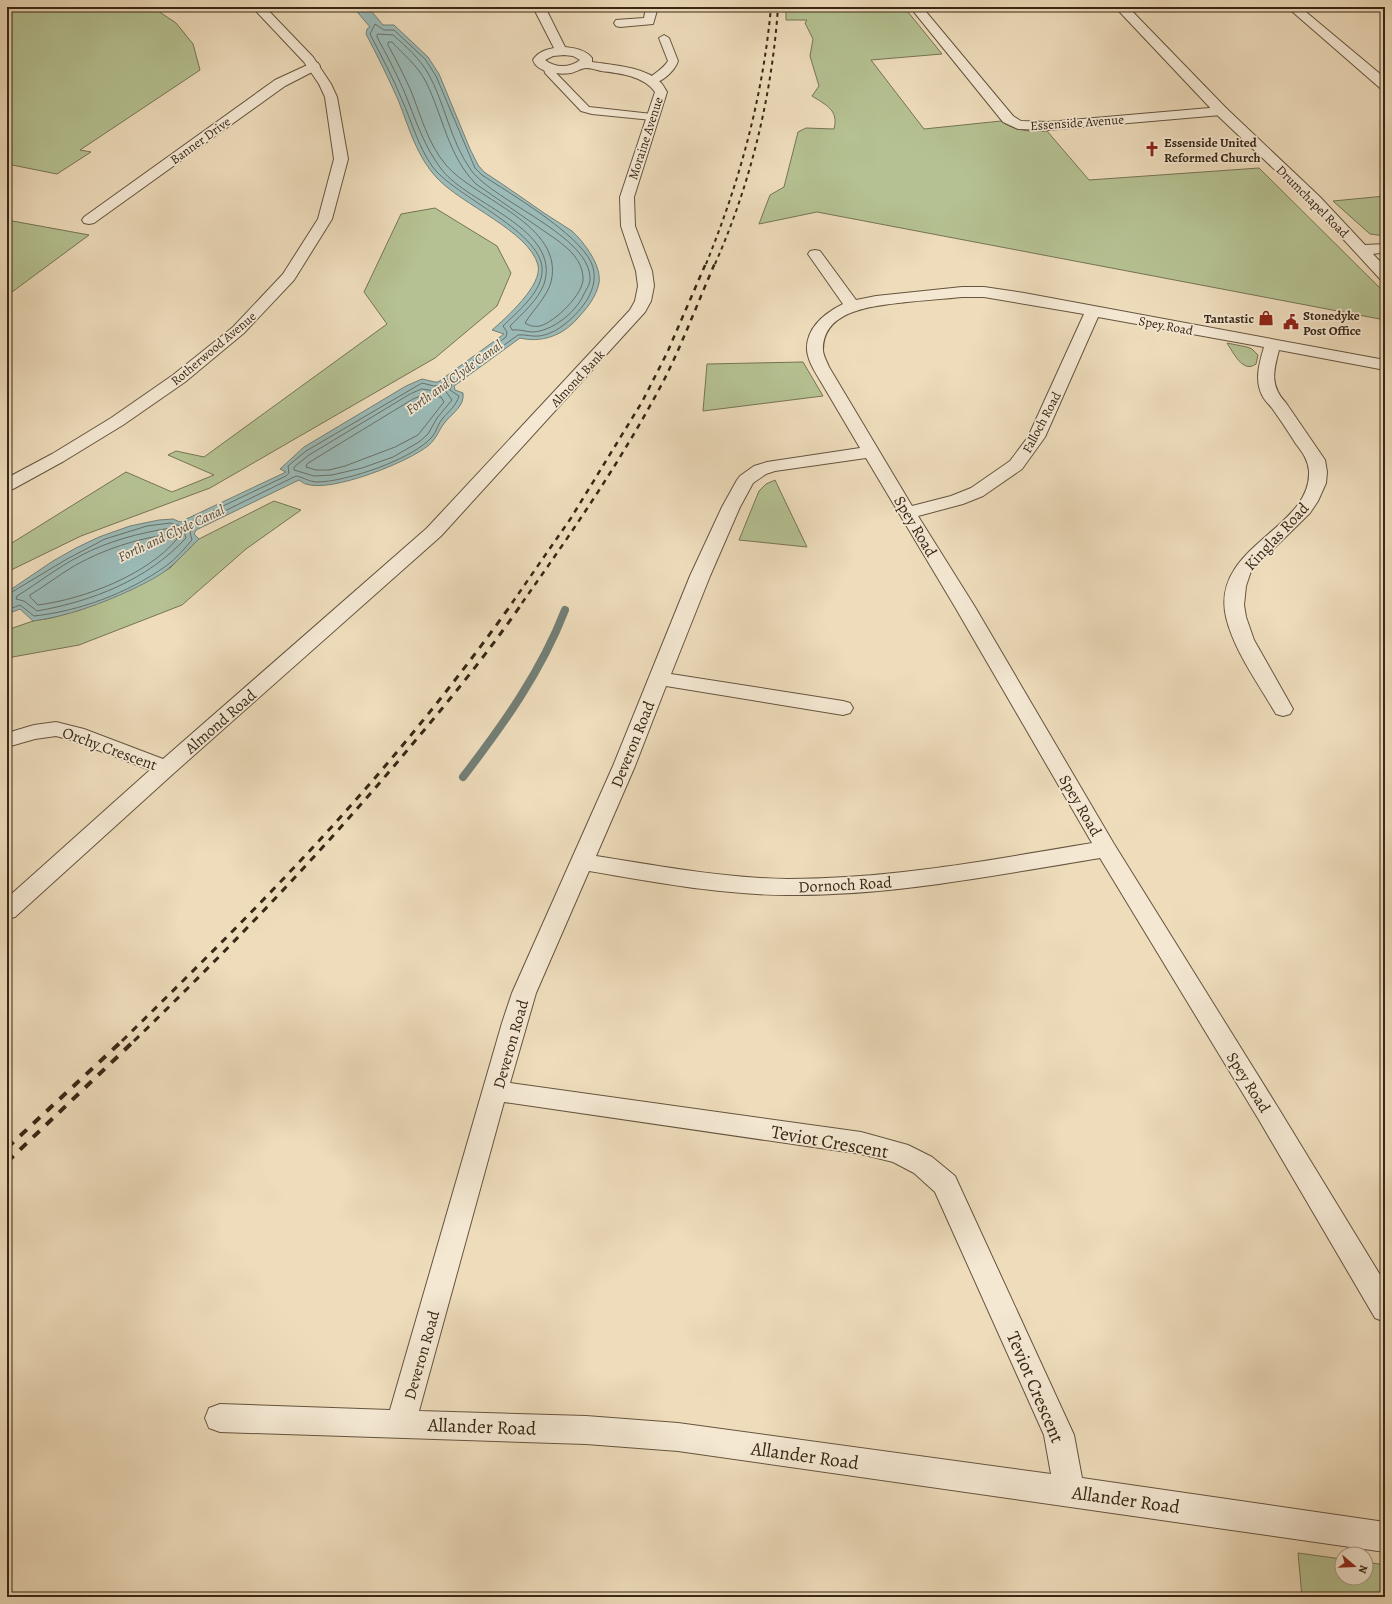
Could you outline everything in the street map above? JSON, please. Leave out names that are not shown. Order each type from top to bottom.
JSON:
[{"type":"street","name":"Rotherwood Avenue","points":[[7,485],[100,433],[148,402],[225,342],[251,318],[284,282],[322,226],[335,196],[339,178],[341,142],[339,120],[327,87],[314,66],[294,42],[258,7]]},
{"type":"street","points":[[539,7],[561,51]]},
{"type":"street","points":[[620,23],[649,21],[652,7]]},
{"type":"street","name":"Essenside Avenue","points":[[916,7],[1008,119],[1018,124],[1048,126],[1221,111]]},
{"type":"street","name":"Drumchapel Road","points":[[1121,7],[1221,111],[1315,200],[1385,276]]},
{"type":"street","points":[[1294,7],[1385,85]]},
{"type":"street","points":[[652,81],[658,78],[672,64],[673,61],[664,38]]},
{"type":"street","points":[[561,51],[569,51],[582,55],[586,58],[586,61],[579,67],[564,69],[549,68],[540,63],[540,60],[546,54],[561,51]]},
{"type":"street","name":"Moraine Avenue","points":[[584,64],[637,74],[652,81],[659,87],[661,92],[627,197]]},
{"type":"street","name":"Banner Drive","points":[[89,220],[280,83],[314,66]]},
{"type":"street","points":[[549,68],[550,73],[585,109],[652,117]]},
{"type":"street","name":"Almond Bank","points":[[434,532],[637,312],[643,301],[646,286],[644,271],[628,226],[627,197]]},
{"type":"street","points":[[1361,250],[1385,248]]},
{"type":"street","points":[[815,254],[852,306]]},
{"type":"street","name":"Spey Road","points":[[1385,365],[1002,294],[984,292],[962,292],[876,301],[852,306],[838,313],[824,325],[817,338],[815,351],[821,367],[907,513],[966,607],[1106,849],[1268,1113],[1385,1309]]},
{"type":"street","name":"Falloch Road","points":[[907,513],[957,500],[999,478],[1016,464],[1026,453],[1036,437],[1093,311]]},
{"type":"street","name":"Kinglas Road","points":[[1273,345],[1266,368],[1266,385],[1271,397],[1280,407],[1316,460],[1318,469],[1317,483],[1312,497],[1305,509],[1243,569],[1238,579],[1235,598],[1235,616],[1242,635],[1283,709]]},
{"type":"street","name":"Deveron Road","points":[[401,1424],[514,1023],[524,993],[583,862],[706,562],[730,508],[746,480],[760,470],[773,466],[872,452]]},
{"type":"street","name":"Almond Road","points":[[7,911],[166,768],[434,532]]},
{"type":"street","points":[[659,678],[844,708]]},
{"type":"street","name":"Orchy Crescent","points":[[7,740],[34,732],[56,729],[77,734],[166,768]]},
{"type":"street","name":"Dornoch Road","points":[[583,862],[715,882],[787,887],[859,885],[922,879],[1106,849]]},
{"type":"street","name":"Teviot Crescent","points":[[496,1091],[861,1143],[899,1153],[923,1165],[945,1184],[1059,1435],[1068,1491]]},
{"type":"street","name":"Allander Road","points":[[220,1418],[586,1430],[678,1437],[1385,1536]]},
{"type":"green space","points":[[7,7],[152,7],[176,23],[193,44],[200,70],[80,150],[91,152],[57,174],[7,164]]},
{"type":"green space","points":[[786,7],[904,7],[942,54],[871,60],[924,129],[1001,121],[1017,129],[1047,131],[1089,180],[1259,168],[1385,293],[1385,320],[817,212],[759,224],[770,195],[784,187],[798,132],[806,128],[834,129],[835,122],[835,117],[830,109],[812,96],[819,86],[810,56],[813,39],[805,23],[807,20],[786,20]]},
{"type":"green space","points":[[1385,196],[1385,236],[1370,234],[1333,201]]},
{"type":"green space","points":[[435,208],[497,246],[511,273],[497,306],[435,358],[210,488],[81,536],[7,572],[7,546],[126,472],[172,492],[214,475],[168,455],[176,451],[204,457],[387,324],[364,292],[401,214]]},
{"type":"green space","points":[[7,220],[89,235],[7,295]]},
{"type":"green space","points":[[1227,343],[1252,349],[1258,355],[1256,364],[1247,366],[1243,364],[1235,356]]},
{"type":"green space","points":[[803,362],[823,396],[703,411],[707,364]]},
{"type":"green space","points":[[775,480],[807,547],[739,540],[759,491],[766,484]]},
{"type":"green space","points":[[274,501],[301,510],[246,549],[182,605],[79,645],[7,658],[7,630],[33,621],[80,610],[144,583],[170,568],[199,539]]},
{"type":"green space","points":[[1298,1553],[1334,1558],[1334,1586],[1374,1586],[1374,1563],[1385,1565],[1385,1597],[1302,1597]]},
{"type":"water","name":"Forth and Clyde Canal","points":[[353,7],[368,7],[383,25],[394,25],[428,57],[439,74],[470,149],[478,165],[484,172],[572,231],[582,241],[598,269],[599,283],[593,298],[577,319],[565,330],[543,339],[536,340],[520,338],[454,386],[455,390],[463,393],[460,405],[446,421],[429,445],[405,460],[351,480],[333,484],[318,486],[305,484],[299,480],[196,530],[194,534],[199,539],[166,570],[133,589],[109,600],[72,613],[33,621],[20,609],[7,614],[7,600],[9,599],[7,597],[7,592],[53,561],[76,548],[99,537],[130,526],[159,520],[173,519],[180,522],[286,472],[280,469],[304,447],[406,386],[422,379],[438,382],[504,334],[492,330],[506,318],[535,282],[538,273],[538,265],[532,253],[522,241],[494,219],[448,188],[437,178],[424,161],[414,142],[399,102],[366,34],[367,29],[370,27]]},
{"type":"waterway","points":[[463,777],[507,718],[533,676],[545,655],[565,610]]},
{"type":"railway","points":[[706,264],[729,201],[748,138],[762,73],[771,7]]},
{"type":"railway","points":[[715,264],[739,202],[758,138],[771,73],[778,7]]},
{"type":"railway","points":[[512,603],[571,518],[642,402],[667,353],[706,263]]},
{"type":"railway","points":[[522,603],[597,494],[632,438],[678,351],[715,263]]},
{"type":"railway","points":[[123,1040],[258,905],[358,797],[438,702],[513,602]]},
{"type":"railway","points":[[135,1040],[243,932],[348,819],[457,690],[498,638],[523,602]]},
{"type":"railway","points":[[7,1148],[123,1040]]},
{"type":"railway","points":[[7,1162],[135,1040]]},
{"type":"place","name":"Essenside United Reformed Church","points":[[1152,149]]},
{"type":"place","name":"Tantastic","points":[[1266,318]]},
{"type":"place","name":"Stonedyke Post Office","points":[[1291,322]]}]
